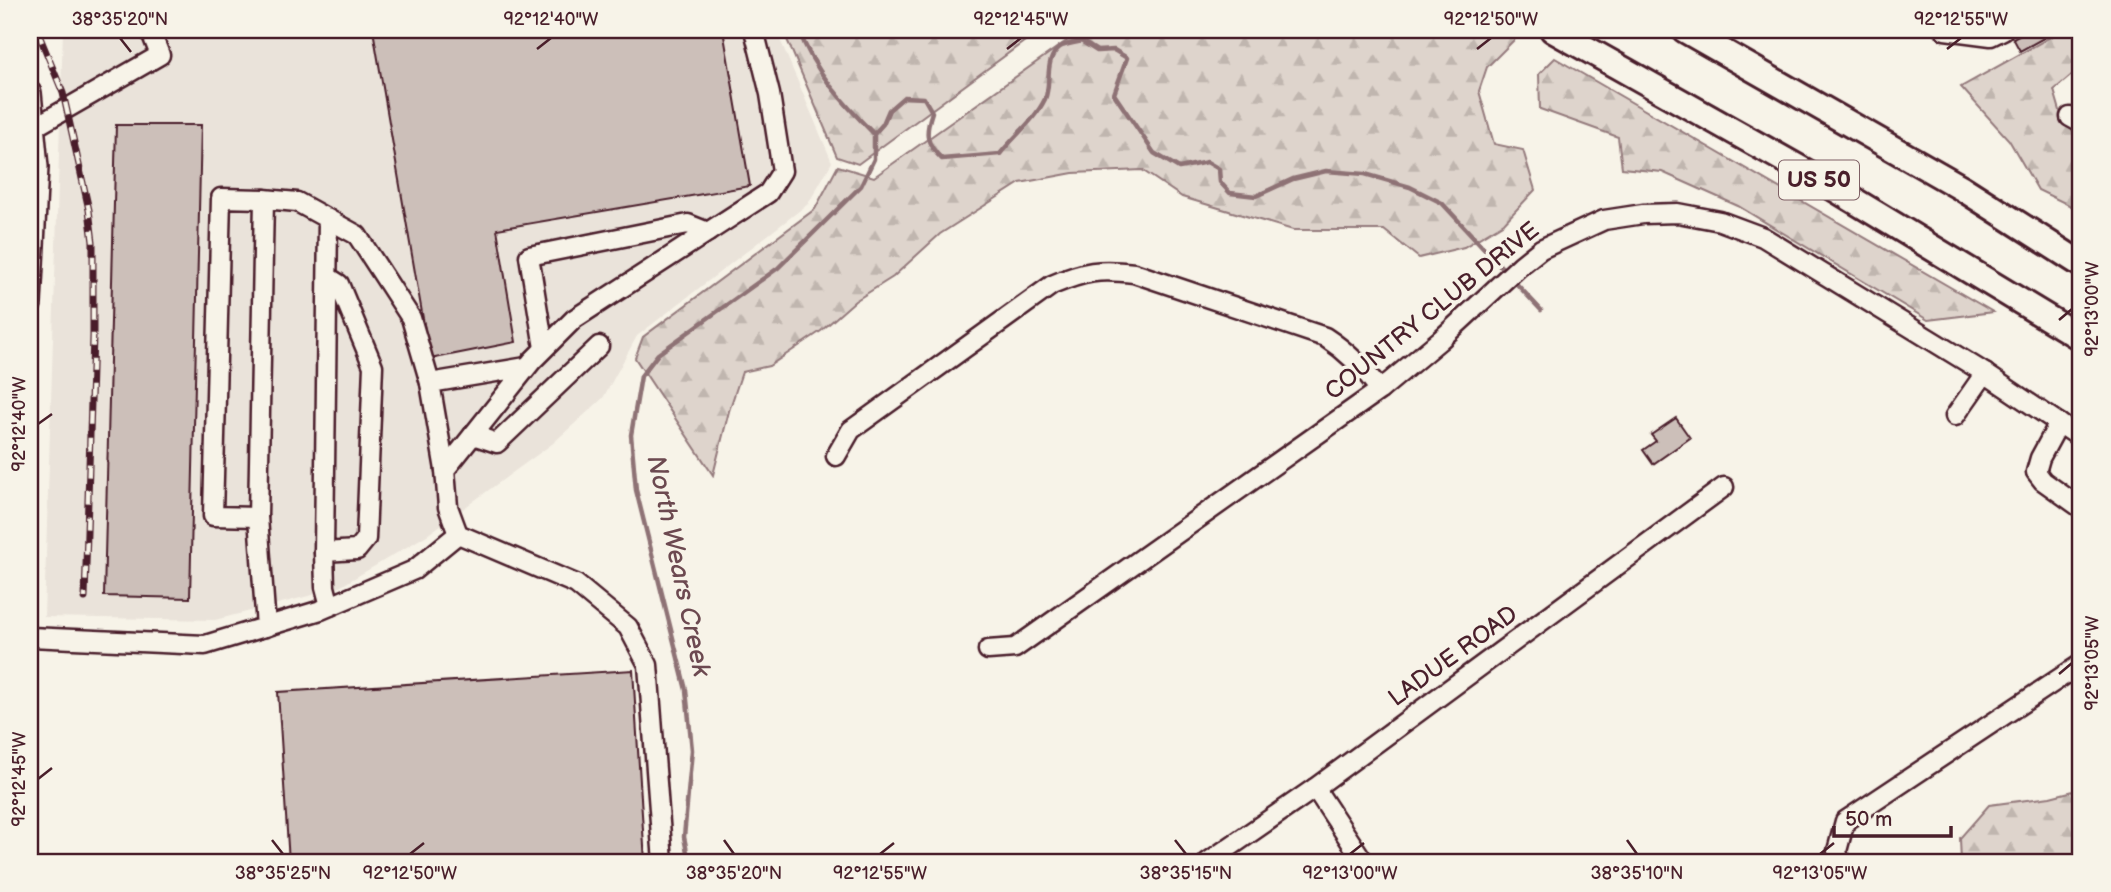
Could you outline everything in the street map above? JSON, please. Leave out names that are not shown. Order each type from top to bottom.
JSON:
[{"type":"highway","name":"US 50","points":[[1553,30],[1822,181],[2081,338]]},
{"type":"highway","name":"US 50","points":[[1685,30],[1962,188],[2081,264]]},
{"type":"main road","points":[[30,93],[37,167],[30,304]]},
{"type":"street","points":[[33,128],[160,55],[150,30]]},
{"type":"street","points":[[445,470],[526,368],[574,319],[768,193],[782,171],[770,94],[754,30]]},
{"type":"street","points":[[1945,30],[1991,36],[2003,30]]},
{"type":"street","points":[[258,517],[213,516],[221,198],[297,202],[357,235],[411,318],[430,383],[445,470],[448,507],[458,534],[576,584],[628,627],[648,666],[663,862]]},
{"type":"street","points":[[264,200],[258,517],[266,626]]},
{"type":"street","name":"COUNTRY CLUB DRIVE","points":[[988,650],[1015,648],[1380,390],[1541,249],[1604,220],[1643,214],[1678,213],[1720,221],[1763,237],[1985,373],[2081,438]]},
{"type":"street","points":[[328,219],[324,552],[325,587],[330,606]]},
{"type":"street","points":[[544,348],[529,256],[688,224],[708,232]]},
{"type":"street","points":[[836,456],[850,430],[1052,285],[1079,273],[1106,270],[1134,273],[1325,337],[1363,367],[1380,390]]},
{"type":"street","points":[[324,552],[357,550],[366,539],[373,366],[339,284],[328,277]]},
{"type":"street","points":[[473,435],[497,443],[599,346]]},
{"type":"street","points":[[430,383],[526,368]]},
{"type":"street","points":[[1955,416],[1985,373]]},
{"type":"street","points":[[2059,423],[2040,458],[2036,472],[2043,481],[2081,508]]},
{"type":"street","name":"LADUE ROAD","points":[[1208,862],[1315,788],[1724,487]]},
{"type":"street","points":[[30,637],[205,645],[330,606],[414,570],[458,534]]},
{"type":"street","points":[[1840,862],[1837,851],[1845,821],[2081,664]]},
{"type":"street","points":[[1315,788],[1364,862]]},
{"type":"shaded area","points":[[63,30],[776,30],[832,162],[808,204],[637,336],[603,398],[552,444],[427,535],[336,589],[215,620],[44,617]]},
{"type":"green space","points":[[783,30],[1040,30],[858,164],[837,157]]},
{"type":"green space","points":[[1082,30],[1507,30],[1518,36],[1487,67],[1479,91],[1494,144],[1523,150],[1535,190],[1504,223],[1464,247],[1419,258],[1384,230],[1293,230],[1182,197],[1142,170],[1073,173],[1020,183],[940,234],[893,277],[855,301],[821,331],[769,366],[742,372],[713,475],[635,358],[643,337],[815,209],[838,166],[874,177]]},
{"type":"green space","points":[[2063,30],[2081,30],[2081,67],[2054,90],[2063,121],[2081,131],[2081,211],[2038,190],[2009,140],[1961,87]]},
{"type":"green space","points":[[1555,58],[1993,312],[1928,320],[1738,206],[1662,172],[1622,168],[1618,137],[1540,109],[1539,74]]},
{"type":"green space","points":[[2081,789],[2081,862],[1961,862],[1960,838],[1989,805],[2050,797]]},
{"type":"building","points":[[373,30],[723,30],[750,186],[497,229],[516,342],[430,359]]},
{"type":"building","points":[[2028,30],[2058,30],[2020,51],[2013,38]]},
{"type":"building","points":[[116,125],[201,125],[190,598],[104,596]]},
{"type":"building","points":[[1676,418],[1690,438],[1653,464],[1643,450],[1656,441],[1651,435]]},
{"type":"building","points":[[633,670],[645,862],[289,862],[278,692]]},
{"type":"waterway","name":"North Wears Creek","points":[[689,862],[684,837],[692,750],[686,690],[636,490],[631,435],[641,376],[658,354],[778,268],[861,186],[874,159],[874,134],[821,73],[799,30]]},
{"type":"waterway","points":[[874,134],[883,124],[889,110],[904,97],[924,98],[932,112],[928,137],[932,148],[942,159],[1000,154],[1041,107],[1047,93],[1051,58],[1055,52],[1062,46],[1081,41],[1097,51],[1114,50],[1127,58],[1114,94],[1154,153],[1179,168],[1207,162],[1219,169],[1220,182],[1230,193],[1256,196],[1293,179],[1326,171],[1365,174],[1410,187],[1442,203],[1507,273]]},
{"type":"waterway","points":[[1513,280],[1541,310]]},
{"type":"railway","points":[[37,30],[63,93],[89,210],[93,242],[93,336],[85,598]]}]
